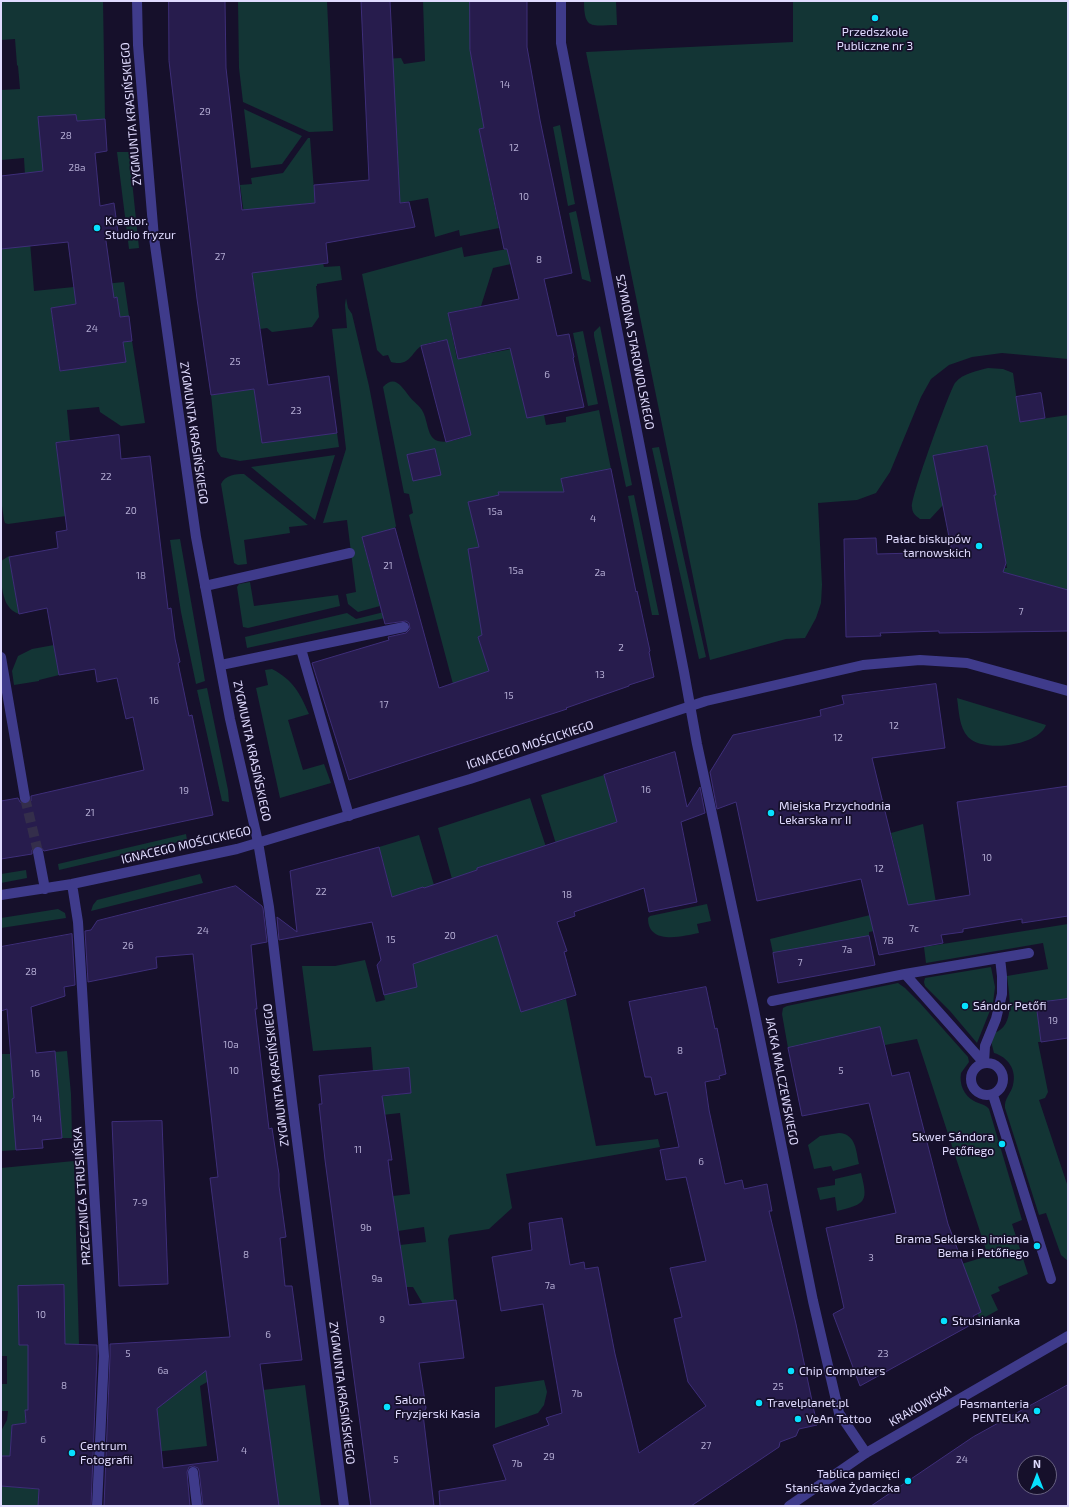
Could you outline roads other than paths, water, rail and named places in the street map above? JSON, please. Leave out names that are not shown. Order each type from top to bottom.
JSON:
[{"type":"street","name":"ZYGMUNTA KRASIŃSKIEGO","points":[[137,1],[138,45],[154,238],[196,537],[230,719],[258,842],[269,907],[292,1102],[344,1506]]},
{"type":"street","name":"SZYMONA STAROWOLSKIEGO","points":[[561,1],[561,43],[690,707]]},
{"type":"street","points":[[205,586],[350,553]]},
{"type":"street","points":[[220,664],[301,649],[404,627]]},
{"type":"street","points":[[301,649],[349,816]]},
{"type":"street","points":[[1,657],[25,798]]},
{"type":"street","name":"IGNACEGO MOŚCICKIEGO","points":[[1,895],[72,884],[237,849],[470,779],[706,701],[863,665],[920,660],[966,663],[1068,691]]},
{"type":"street","name":"JACKA MALCZEWSKIEGO","points":[[690,707],[698,751],[753,1005],[813,1302],[839,1413],[866,1453]]},
{"type":"street","points":[[38,852],[45,889]]},
{"type":"street","name":"PRZECZNICA STRUSIŃSKA","points":[[72,884],[78,922],[104,1356],[97,1506]]},
{"type":"street","points":[[772,1001],[905,974],[1029,953]]},
{"type":"street","points":[[984,1063],[985,1046],[996,1019],[1002,994],[1000,958]]},
{"type":"street","points":[[905,974],[984,1063]]},
{"type":"street","points":[[984,1063],[994,1064],[1002,1072],[1003,1082],[1001,1087],[993,1095],[982,1094],[977,1091],[972,1083],[972,1073],[979,1065],[984,1063]]},
{"type":"street","points":[[993,1095],[1051,1279]]},
{"type":"street","name":"KRAKOWSKA","points":[[789,1506],[866,1453],[1068,1336]]},
{"type":"street","points":[[193,1472],[197,1506]]},
{"type":"tunnel","points":[[25,798],[38,852]]},
{"type":"place","name":"Przedszkole Publiczne nr 3","points":[[875,18]]},
{"type":"place","name":"Kreator. Studio fryzur","points":[[97,228]]},
{"type":"place","name":"Pałac biskupów tarnowskich","points":[[979,546]]},
{"type":"place","name":"Miejska Przychodnia Lekarska nr II","points":[[771,813]]},
{"type":"place","name":"Sándor Petőfi","points":[[965,1006]]},
{"type":"place","name":"Skwer Sándora Petőfiego","points":[[1002,1144]]},
{"type":"place","name":"Brama Seklerska imienia Bema i Petőfiego","points":[[1037,1246]]},
{"type":"place","name":"Strusinianka","points":[[944,1321]]},
{"type":"place","name":"Chip Computers","points":[[791,1371]]},
{"type":"place","name":"Travelplanet.pl","points":[[759,1403]]},
{"type":"place","name":"Salon Fryzjerski Kasia","points":[[387,1407]]},
{"type":"place","name":"Pasmanteria PENTELKA","points":[[1037,1411]]},
{"type":"place","name":"VeAn Tattoo","points":[[798,1419]]},
{"type":"place","name":"Centrum Fotografii","points":[[72,1453]]},
{"type":"place","name":"Tablica pamięci Stanisława Żydaczka","points":[[908,1481]]}]
